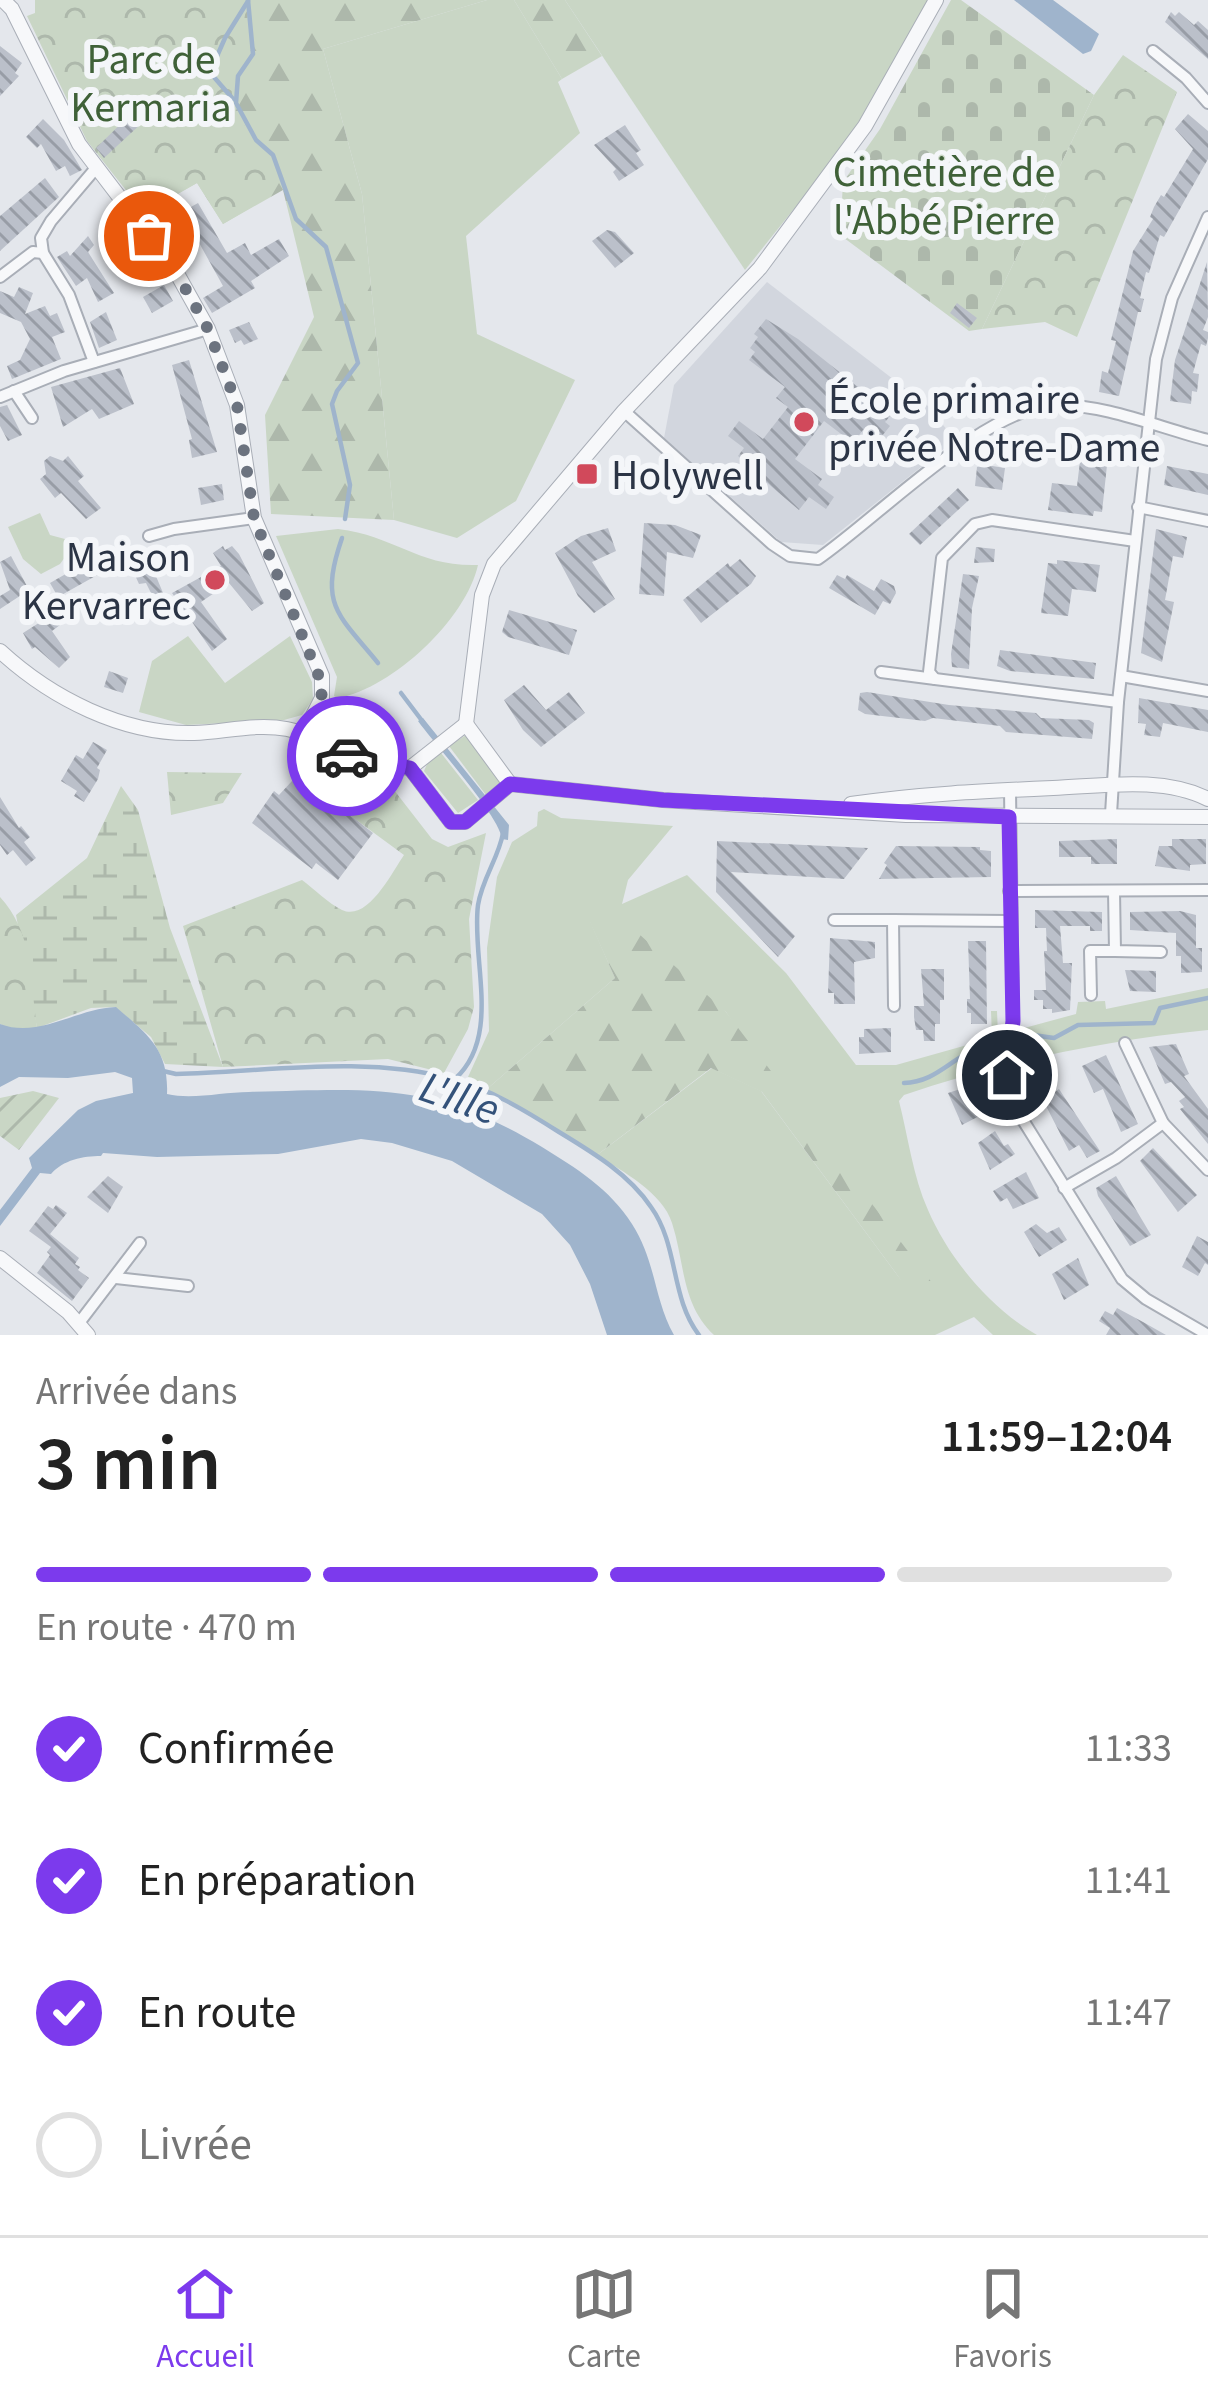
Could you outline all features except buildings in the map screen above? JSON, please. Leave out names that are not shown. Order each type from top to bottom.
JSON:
[{"type":"street","points":[[410,768],[460,728],[482,595],[494,564],[624,411],[760,268],[851,147],[936,0]]},
{"type":"street","points":[[5,9],[72,131],[175,270],[208,329],[237,405],[254,518],[322,676],[322,698],[304,733]]},
{"type":"street","points":[[1153,51],[1208,103]]},
{"type":"street","points":[[94,362],[69,295],[43,253],[44,230],[96,168]]},
{"type":"street","points":[[1111,814],[1118,702],[1158,350],[1172,298],[1208,217]]},
{"type":"street","points":[[0,278],[33,252],[43,253]]},
{"type":"street","points":[[0,397],[94,362],[208,329]]},
{"type":"street","points":[[14,391],[32,418]]},
{"type":"street","points":[[624,411],[772,544],[790,556],[818,559],[983,430],[1017,412],[1053,405],[1087,407],[1208,440]]},
{"type":"street","points":[[1138,507],[1208,521]]},
{"type":"street","points":[[149,536],[254,518]]},
{"type":"street","points":[[935,679],[929,672],[942,558],[975,524],[992,520],[1135,541]]},
{"type":"street","points":[[0,651],[64,698],[141,728],[193,733],[263,727],[304,733],[350,758],[410,768],[451,822],[465,822],[505,788],[1009,817],[1208,817]]},
{"type":"street","points":[[881,672],[1118,702]]},
{"type":"street","points":[[1121,676],[1208,691]]},
{"type":"street","points":[[460,728],[505,788]]},
{"type":"street","points":[[822,809],[896,797],[1114,786],[1177,788],[1208,799]]},
{"type":"street","points":[[1010,790],[1013,1021],[1007,1082],[1016,1109],[1122,1279],[1146,1299],[1208,1335]]},
{"type":"street","points":[[1009,891],[1208,890]]},
{"type":"street","points":[[1114,891],[1115,951]]},
{"type":"street","points":[[834,920],[1010,921]]},
{"type":"street","points":[[893,920],[894,1006]]},
{"type":"street","points":[[1091,995],[1090,950],[1161,952]]},
{"type":"street","points":[[1125,1043],[1163,1123],[1208,1170]]},
{"type":"street","points":[[1064,1188],[1163,1123]]},
{"type":"street","points":[[0,1258],[84,1329],[140,1243]]},
{"type":"street","points":[[116,1278],[188,1286]]},
{"type":"shaded area","name":"École primaire privée Notre-Dame","points":[[767,282],[928,406],[955,440],[823,545],[781,542],[664,438],[674,385]]},
{"type":"green space","name":"Parc de Kermaria","points":[[35,0],[246,0],[251,50],[231,87],[235,114],[279,176],[272,179],[272,195],[223,224],[197,183],[144,213],[87,141],[27,16],[35,13]]},
{"type":"green space","points":[[228,0],[487,0],[323,49],[362,194],[394,520],[271,514],[265,415],[314,317],[283,190],[223,224],[197,183],[144,213]]},
{"type":"green space","points":[[487,0],[514,0],[562,79],[558,82],[580,133],[466,236],[477,334],[575,380],[516,501],[457,538],[394,520],[362,194],[323,49]]},
{"type":"green space","points":[[514,0],[565,0],[602,56],[562,79]]},
{"type":"green space","points":[[565,0],[928,0],[846,144],[745,270]]},
{"type":"green space","name":"Cimetière de l'Abbé Pierre","points":[[951,0],[961,0],[1094,95],[982,329],[969,331],[832,229],[841,218],[843,182],[880,129]]},
{"type":"green space","points":[[1123,55],[1177,92],[1077,337],[1045,322],[982,329],[1094,95]]},
{"type":"green space","points":[[40,513],[50,535],[76,542],[60,564],[41,574],[23,559],[8,527]]},
{"type":"green space","points":[[338,529],[439,561],[478,565],[459,607],[424,648],[381,681],[338,698],[334,696],[337,677],[276,536]]},
{"type":"green space","points":[[188,636],[225,683],[290,636],[312,682],[313,699],[302,715],[284,720],[186,725],[139,712],[152,661]]},
{"type":"green space","points":[[327,704],[340,708],[370,753],[333,739],[323,721]]},
{"type":"green space","points":[[466,735],[501,778],[486,795],[449,746]]},
{"type":"green space","points":[[441,753],[478,800],[458,813],[424,771]]},
{"type":"green space","points":[[345,770],[387,781],[432,839],[448,847],[486,833],[469,919],[474,1007],[468,1029],[444,1073],[388,1059],[223,1067],[183,926],[302,880],[342,910],[352,912],[370,902],[404,855],[325,797]]},
{"type":"green space","points":[[167,772],[242,773],[223,803],[171,815]]},
{"type":"green space","points":[[121,786],[138,810],[170,928],[223,1067],[165,1064],[151,1037],[115,1007],[91,1008],[37,1028],[16,915],[87,858]]},
{"type":"green space","points":[[544,809],[561,818],[673,826],[628,880],[622,904],[687,875],[786,973],[856,1065],[896,1065],[992,1038],[991,1011],[997,1011],[998,1035],[1076,1014],[1078,1002],[1105,1001],[1106,1009],[1208,988],[1208,1030],[1017,1062],[904,1095],[899,1101],[923,1197],[947,1247],[988,1297],[1037,1335],[993,1335],[974,1317],[935,1335],[714,1335],[695,1310],[667,1212],[640,1184],[597,1155],[712,1068],[761,1091],[901,1280],[726,1012],[590,921],[615,978],[487,1089],[468,1077],[489,1031],[487,948],[497,877],[512,842],[537,826],[538,812]]},
{"type":"green space","points":[[0,897],[25,942],[37,1028],[12,1029],[0,1024]]},
{"type":"green space","points":[[589,920],[639,934],[726,1012],[942,1296],[941,1314],[901,1280],[762,1092],[711,1068],[597,1155],[487,1089],[615,978]]},
{"type":"green space","points":[[33,1091],[59,1098],[19,1150],[0,1136],[0,1098]]},
{"type":"water","points":[[1014,0],[1053,0],[1099,34],[1091,51],[1083,54]]},
{"type":"water","points":[[423,718],[509,825],[508,840],[502,839],[479,798],[418,721]]},
{"type":"water","points":[[116,1007],[160,1054],[167,1094],[331,1090],[400,1094],[467,1110],[542,1147],[603,1190],[632,1224],[674,1335],[607,1335],[590,1284],[570,1245],[542,1214],[452,1161],[392,1143],[361,1139],[278,1154],[157,1157],[103,1153],[67,1162],[51,1174],[40,1173],[0,1226],[0,1210],[32,1168],[29,1158],[78,1110],[133,1093],[132,1078],[115,1072],[19,1077],[0,1087],[0,1024],[29,1028]]},
{"type":"waterway","points":[[248,0],[253,54],[238,76],[236,103],[256,140],[273,155],[296,219],[326,247],[358,363],[332,404],[350,485],[345,519]]},
{"type":"waterway","points":[[233,99],[213,76],[214,63],[248,1]]},
{"type":"waterway","points":[[342,538],[332,594],[343,619],[378,663]]},
{"type":"waterway","points":[[401,693],[423,722]]},
{"type":"waterway","name":"L'Ille","points":[[455,1079],[477,1041],[481,1020],[478,905],[503,833]]},
{"type":"waterway","points":[[1033,1035],[1054,1038],[1078,1025],[1154,1023],[1160,1008],[1208,998]]},
{"type":"waterway","points":[[904,1083],[926,1078],[982,1048]]},
{"type":"waterway","name":"L'Ille","points":[[163,1071],[384,1068],[452,1079],[494,1095],[597,1156],[642,1195],[660,1222],[683,1304],[699,1335]]},
{"type":"way so far","points":[[149,236],[175,270],[208,329],[237,405],[254,518],[322,676],[322,698],[304,733],[347,756]]},
{"type":"place","name":"École primaire privée Notre-Dame","points":[[804,422]]},
{"type":"place","name":"Holywell","points":[[587,474]]},
{"type":"place","name":"Maison Kervarrec","points":[[215,580]]},
{"type":"route","points":[[347,756],[410,768],[451,822],[465,822],[510,784],[663,800],[1009,817],[1013,1021],[1007,1075]]}]
